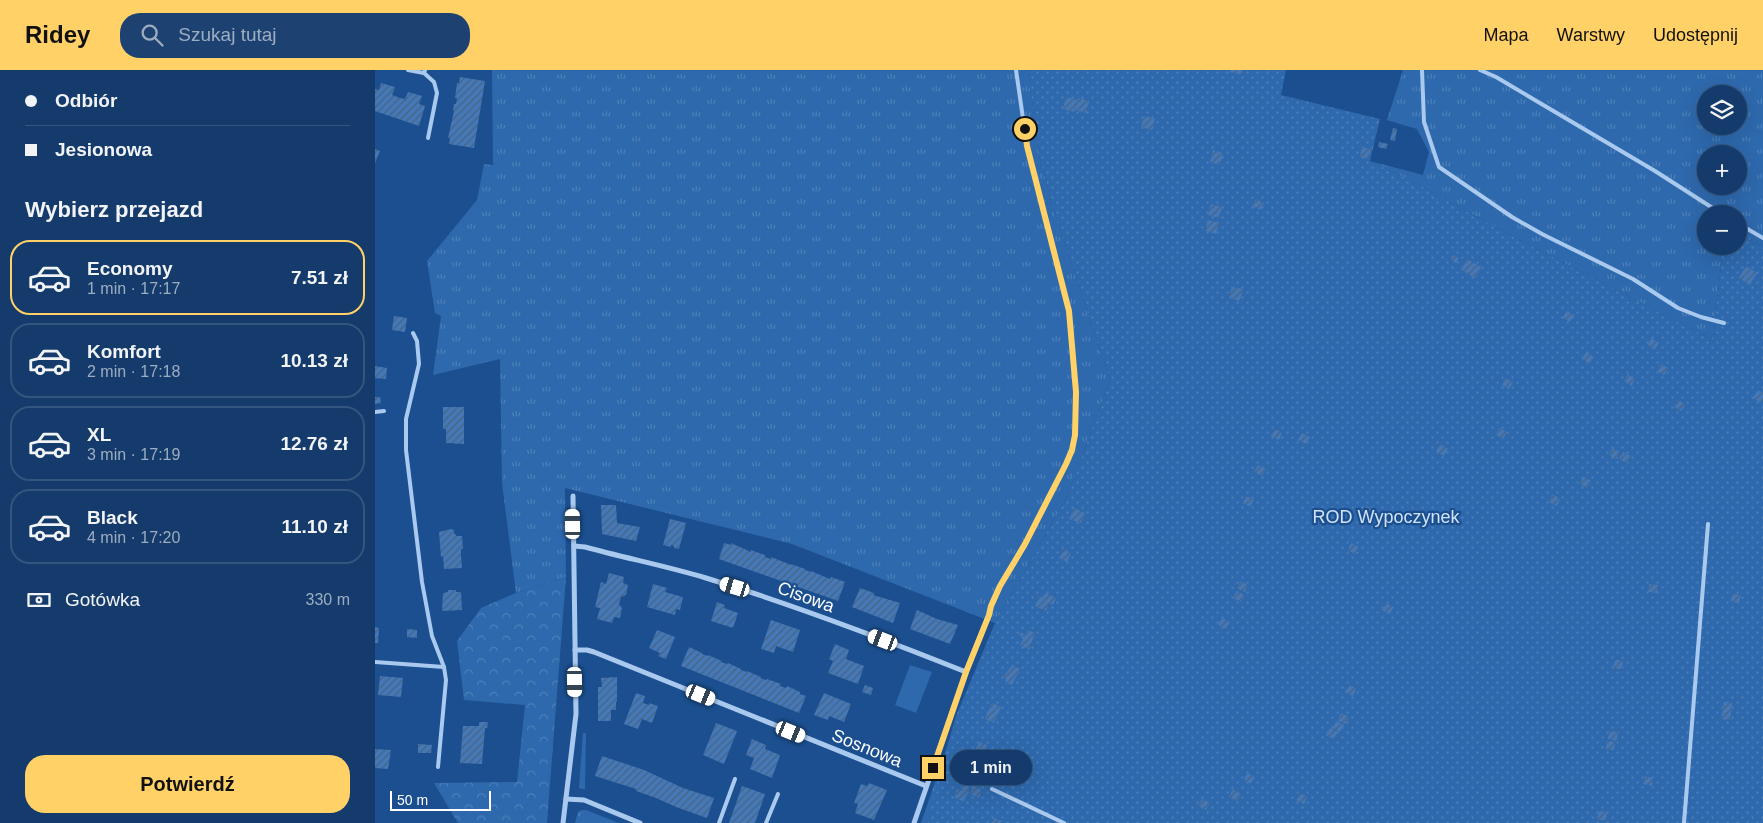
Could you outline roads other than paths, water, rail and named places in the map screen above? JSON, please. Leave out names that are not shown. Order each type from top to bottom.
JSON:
[{"type":"street","points":[[563,823],[575,714],[573,496]]},
{"type":"street","name":"Cisowa","points":[[574,546],[670,568],[750,592],[966,672]]},
{"type":"street","points":[[914,823],[966,672],[989,615]]},
{"type":"street","name":"Sosnowa","points":[[575,650],[594,652],[926,786]]},
{"type":"street","points":[[566,799],[584,800],[640,823]]},
{"type":"lane","points":[[408,70],[425,71],[434,82],[437,93],[428,138]]},
{"type":"lane","points":[[989,615],[1000,586],[1025,544],[1066,464],[1072,450],[1075,435],[1076,392],[1069,311],[1027,146],[1016,70]]},
{"type":"lane","points":[[1421,70],[1424,122],[1439,167],[1512,217],[1542,234],[1633,278],[1678,308],[1724,323]]},
{"type":"lane","points":[[1481,70],[1655,171],[1708,205]]},
{"type":"lane","points":[[1747,229],[1763,238]]},
{"type":"lane","points":[[413,333],[418,346],[419,364],[406,419],[407,459],[421,582],[432,636],[444,667],[446,680],[438,767]]},
{"type":"lane","points":[[375,412],[383,411]]},
{"type":"lane","points":[[1684,823],[1708,524]]},
{"type":"lane","points":[[375,662],[444,667]]},
{"type":"lane","points":[[719,823],[735,778]]},
{"type":"lane","points":[[992,790],[1064,823]]},
{"type":"lane","points":[[766,823],[778,794]]},
{"type":"park label","name":"ROD Wypoczynek","points":[[1386,517]]}]
